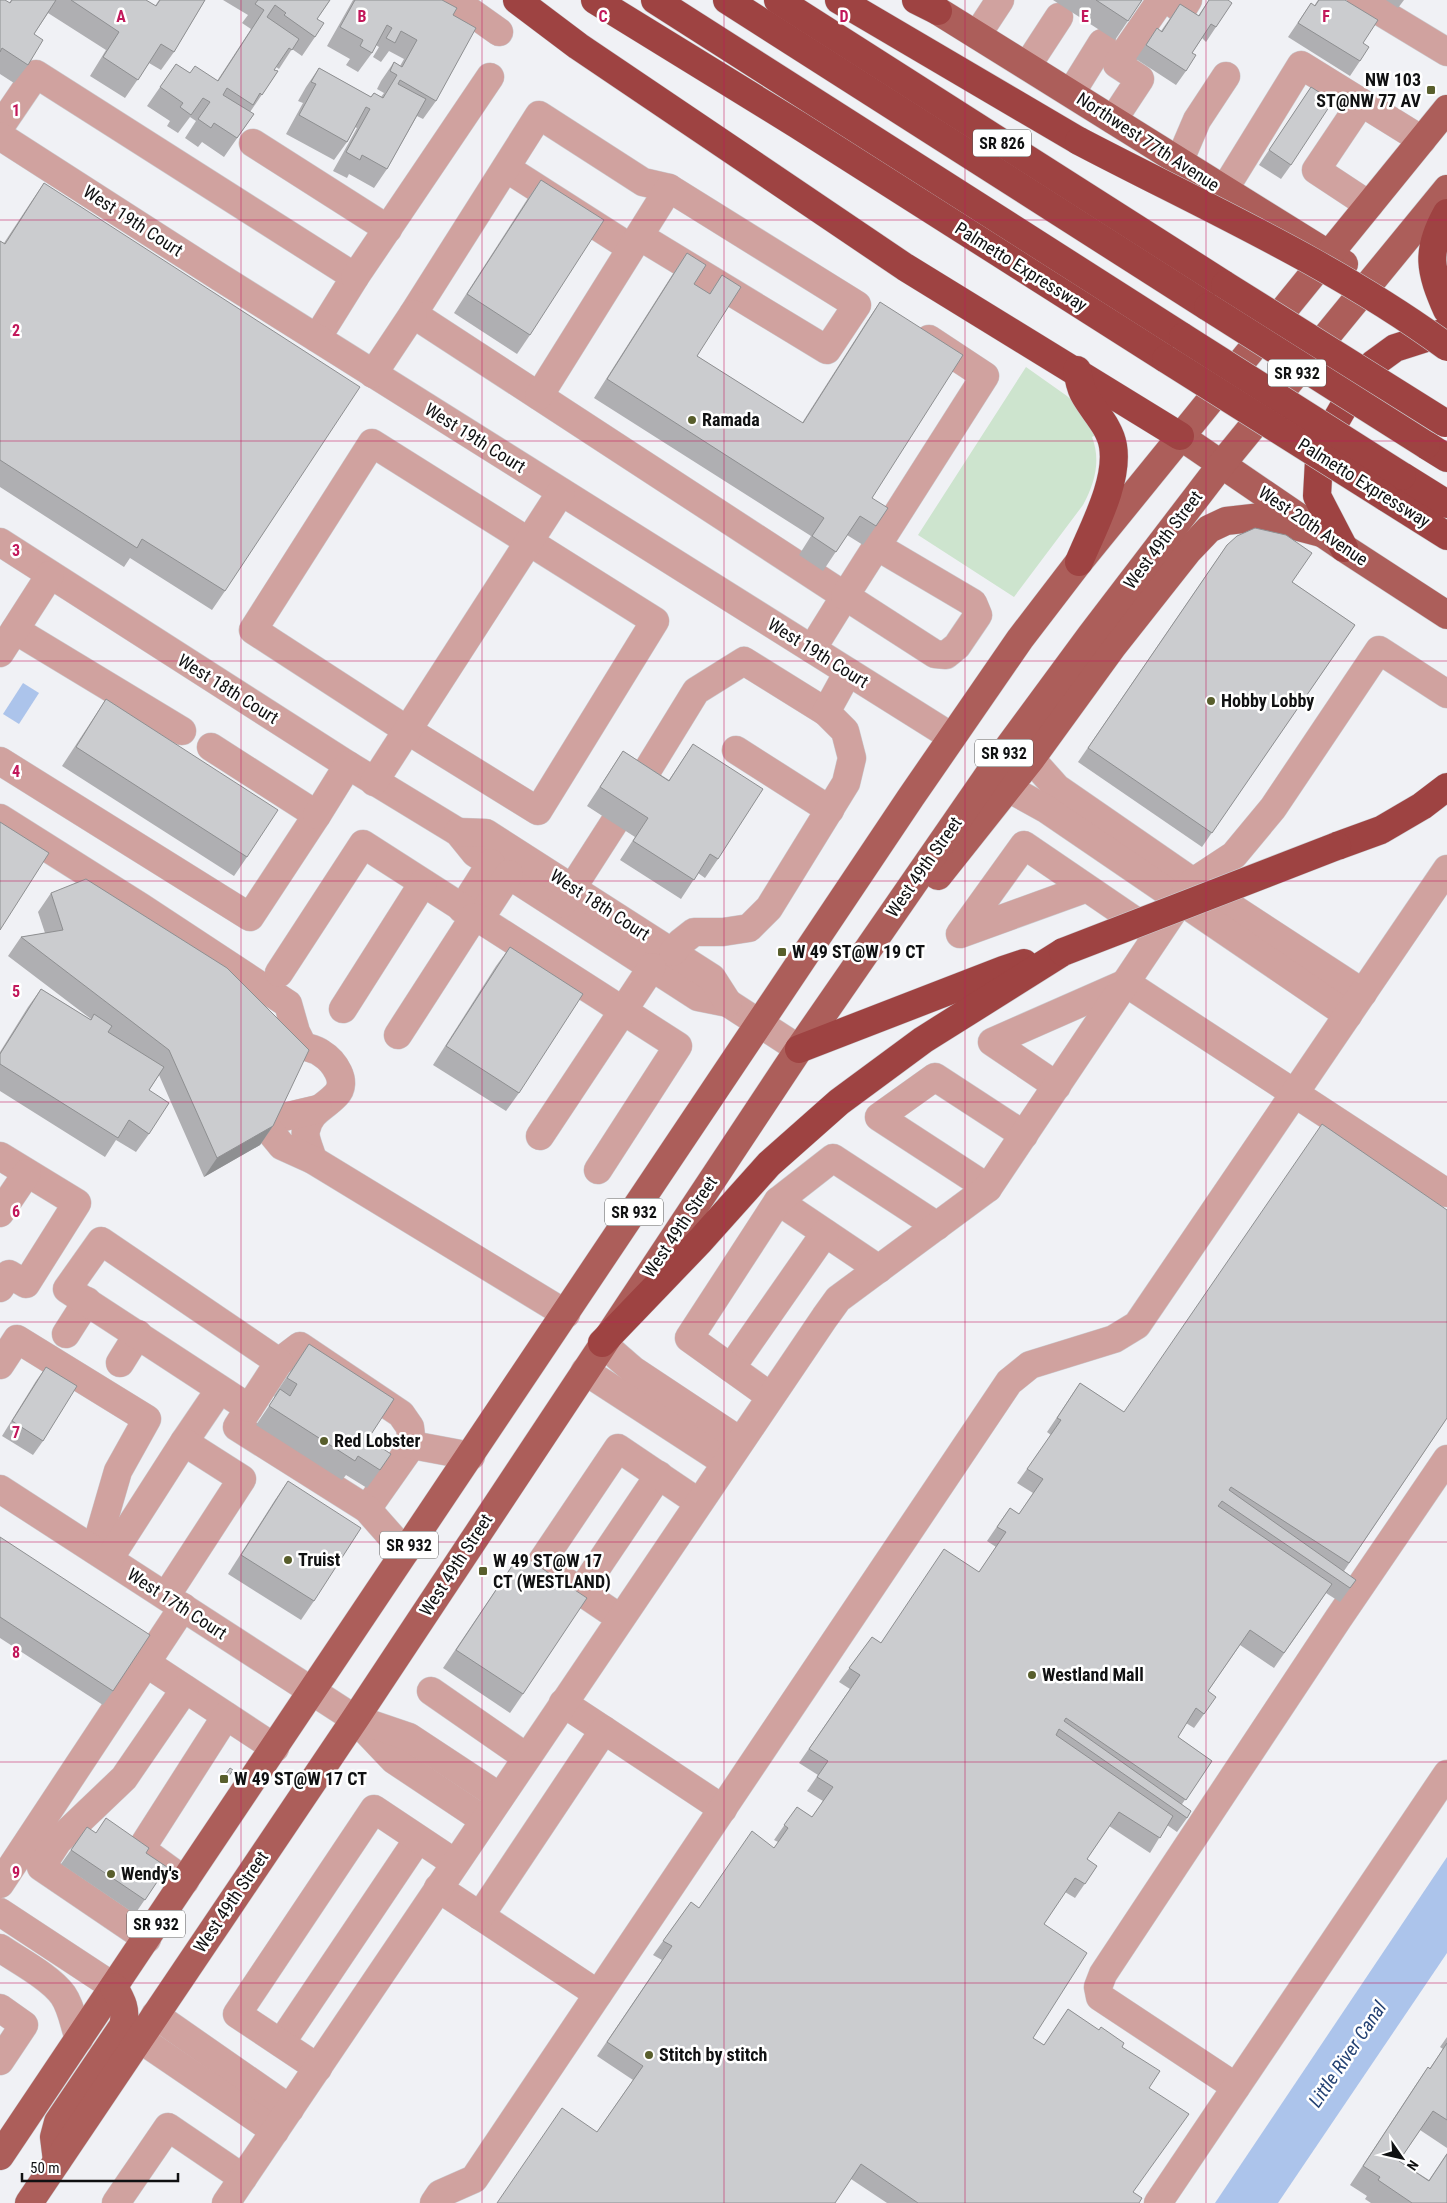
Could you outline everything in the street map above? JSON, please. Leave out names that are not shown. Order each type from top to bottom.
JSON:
[{"type":"highway","points":[[517,0],[578,46],[905,267],[1076,370],[1180,436]]},
{"type":"highway","name":"Palmetto Expressway","points":[[594,0],[806,131],[1447,536]]},
{"type":"highway","points":[[656,0],[1447,504]]},
{"type":"highway","points":[[727,0],[1437,452]]},
{"type":"highway","name":"SR 826","points":[[778,0],[1225,285],[1446,423]]},
{"type":"highway","points":[[839,0],[1079,141],[1306,259],[1401,313],[1446,330]]},
{"type":"highway","points":[[1446,330],[1432,263],[1436,233],[1447,213]]},
{"type":"highway","points":[[1373,282],[1446,330]]},
{"type":"highway","points":[[1334,541],[1317,496],[1319,460],[1335,422],[1353,391],[1373,364],[1395,348],[1446,330]]},
{"type":"highway","points":[[1076,370],[1084,394],[1100,416],[1113,445],[1112,471],[1105,498],[1079,562]]},
{"type":"highway","points":[[799,1049],[1003,970],[1063,952],[1380,830],[1422,806],[1447,787]]},
{"type":"highway","points":[[602,1343],[700,1241],[769,1164],[839,1102],[923,1040],[1063,952]]},
{"type":"main road","name":"Northwest 77th Avenue","points":[[931,3],[978,35],[1179,162],[1373,282]]},
{"type":"main road","name":"SR 932","points":[[0,2156],[313,1692],[404,1552],[471,1456],[759,1024],[1020,639],[1180,436],[1447,109]]},
{"type":"main road","name":"SR 932","points":[[1373,282],[1447,189]]},
{"type":"main road","name":"West 49th Street","points":[[29,2203],[355,1719],[602,1343],[799,1049],[996,764],[1090,635],[1220,465],[1373,282]]},
{"type":"main road","name":"West 20th Avenue","points":[[1180,436],[1220,465],[1447,614]]},
{"type":"main road","points":[[861,959],[899,925],[1008,788],[1113,646],[1188,551],[1209,529],[1226,521],[1261,517],[1334,541]]},
{"type":"main road","points":[[57,2161],[54,2136],[58,2122],[124,2026],[125,2007],[114,1987]]},
{"type":"street","points":[[454,0],[499,32]]},
{"type":"street","points":[[978,35],[1000,0]]},
{"type":"street","points":[[1113,120],[1140,79],[1117,64],[1161,0]]},
{"type":"street","points":[[1169,0],[1182,10],[1188,0]]},
{"type":"street","points":[[1361,0],[1445,47]]},
{"type":"street","points":[[1027,66],[1059,16]]},
{"type":"street","points":[[1071,92],[1102,43]]},
{"type":"street","points":[[1224,190],[1301,66],[1422,140]]},
{"type":"street","points":[[1,137],[16,104],[36,74],[355,277]]},
{"type":"street","points":[[1179,162],[1197,120],[1226,76]]},
{"type":"street","points":[[317,338],[355,277],[490,77]]},
{"type":"street","points":[[1361,103],[1316,170],[1369,205]]},
{"type":"street","points":[[373,374],[539,115],[643,182],[669,188],[870,307],[827,350],[506,168]]},
{"type":"street","name":"West 19th Court","points":[[1,137],[373,374],[952,737]]},
{"type":"street","points":[[252,143],[388,229]]},
{"type":"street","points":[[539,396],[669,188]]},
{"type":"street","points":[[413,314],[935,654],[946,655],[957,646],[978,615],[973,603],[878,547]]},
{"type":"street","points":[[812,649],[984,376],[907,324]]},
{"type":"street","points":[[372,443],[528,543],[655,621],[538,811],[407,730],[253,630],[372,443]]},
{"type":"street","points":[[374,782],[561,492]]},
{"type":"street","name":"West 18th Court","points":[[0,542],[374,782],[458,832],[475,853],[500,868],[566,898]]},
{"type":"street","points":[[0,653],[50,575]]},
{"type":"street","points":[[15,630],[182,730]]},
{"type":"street","points":[[226,2203],[698,1502],[838,1300],[988,1188],[1187,891],[1234,856],[1273,808],[1379,650],[1447,694]]},
{"type":"street","points":[[540,1136],[623,1011],[662,959],[694,932],[723,932],[749,928],[769,908],[846,783],[852,758],[845,731],[826,712],[744,661],[696,691],[637,787]]},
{"type":"street","points":[[826,712],[848,672]]},
{"type":"street","points":[[211,747],[317,814]]},
{"type":"street","points":[[736,750],[830,810]]},
{"type":"street","points":[[1030,759],[1057,788],[1187,891]]},
{"type":"street","points":[[0,761],[250,917],[348,765]]},
{"type":"street","points":[[1008,788],[1187,891],[1356,1004]]},
{"type":"street","points":[[0,818],[141,907],[288,1004],[296,1032],[294,1052],[321,1052],[333,1063],[340,1076],[340,1086],[337,1094],[311,1116],[305,1132],[313,1160]]},
{"type":"street","points":[[566,898],[614,823]]},
{"type":"street","name":"West 18th Court","points":[[458,832],[486,833],[566,898],[662,959],[712,978],[728,1003],[799,1049]]},
{"type":"street","points":[[279,972],[363,844],[678,1046],[598,1170]]},
{"type":"street","points":[[398,1035],[500,868]]},
{"type":"street","points":[[434,2203],[440,2194],[474,2179],[1009,1382],[1030,1365],[1114,1339],[1137,1325],[1447,869]]},
{"type":"street","points":[[343,1009],[423,883]]},
{"type":"street","points":[[1087,888],[1158,936]]},
{"type":"street","points":[[1057,1086],[992,1042],[1126,983]]},
{"type":"street","points":[[1126,983],[1296,1092],[1447,1193]]},
{"type":"street","points":[[988,1188],[879,1117],[935,1077],[1024,1135]]},
{"type":"street","points":[[318,1109],[271,1122],[282,1146],[313,1160],[566,1314]]},
{"type":"street","points":[[0,1156],[77,1203],[26,1284],[3,1277]]},
{"type":"street","points":[[770,1396],[688,1338],[778,1201],[833,1158],[938,1226]]},
{"type":"street","points":[[0,1213],[27,1173]]},
{"type":"street","points":[[778,1201],[879,1269]]},
{"type":"street","points":[[731,1368],[825,1232]]},
{"type":"street","points":[[249,1408],[67,1289],[102,1241],[279,1362]]},
{"type":"street","points":[[66,1334],[87,1301]]},
{"type":"street","points":[[120,1362],[138,1334]]},
{"type":"street","points":[[0,1364],[17,1340],[147,1419],[118,1471],[102,1555]]},
{"type":"street","points":[[602,1343],[732,1452]]},
{"type":"street","points":[[367,1509],[412,1445],[410,1427],[402,1414],[300,1346],[279,1362],[237,1427],[367,1509],[404,1552]]},
{"type":"street","points":[[585,1371],[732,1452]]},
{"type":"street","points":[[102,1555],[220,1389]]},
{"type":"street","points":[[0,1884],[146,1663],[174,1602],[242,1479],[184,1442]]},
{"type":"street","points":[[412,1445],[471,1456]]},
{"type":"street","points":[[620,1618],[540,1564],[590,1489],[618,1448],[698,1502]]},
{"type":"street","points":[[1236,2087],[1100,1997],[1098,1987],[1103,1974],[1156,1893],[1447,1459]]},
{"type":"street","points":[[581,1591],[659,1475]]},
{"type":"street","name":"West 17th Court","points":[[0,1489],[355,1719]]},
{"type":"street","points":[[146,1663],[275,1748]]},
{"type":"street","points":[[146,1939],[41,1867],[58,1841],[124,1778],[185,1689]]},
{"type":"street","points":[[431,1691],[526,1758]]},
{"type":"street","points":[[563,1703],[723,1809]]},
{"type":"street","points":[[185,1881],[140,1849],[226,1716]]},
{"type":"street","points":[[355,1719],[409,1737],[500,1797]]},
{"type":"street","points":[[355,1719],[394,1760],[484,1820]]},
{"type":"street","points":[[480,1916],[604,1730]]},
{"type":"street","points":[[1158,2203],[1447,1774]]},
{"type":"street","points":[[318,2068],[237,2014],[374,1809],[455,1863]]},
{"type":"street","points":[[281,2043],[418,1839]]},
{"type":"street","points":[[438,1888],[598,1994]]},
{"type":"street","points":[[0,1912],[114,1987]]},
{"type":"street","points":[[0,1948],[52,1984],[62,1994],[69,2007],[79,2039]]},
{"type":"street","points":[[0,2008],[24,2025],[0,2061]]},
{"type":"street","points":[[155,2015],[282,2120]]},
{"type":"street","points":[[140,2039],[282,2120]]},
{"type":"street","points":[[116,2203],[168,2127],[243,2178]]},
{"type":"green space","points":[[1026,367],[1067,396],[1082,410],[1096,435],[1092,437],[1095,446],[1096,463],[1091,488],[1083,505],[1014,597],[918,535]]},
{"type":"water","points":[[23,683],[39,693],[19,724],[3,714]]},
{"type":"water","name":"Little River Canal","points":[[1447,1857],[1447,1953],[1278,2203],[1215,2203]]},
{"type":"building","points":[[0,0],[10,3],[12,0],[56,0],[34,34],[43,40],[28,65],[2,48],[0,52]]},
{"type":"building","points":[[71,0],[146,0],[156,6],[160,0],[205,0],[174,52],[161,44],[138,80],[103,57],[119,32]]},
{"type":"building","points":[[258,0],[330,0],[317,19],[324,23],[315,37],[284,15],[286,13],[275,5],[267,17],[299,39],[292,50],[289,48],[274,70],[278,71],[253,105],[227,88],[223,95],[254,114],[237,138],[214,123],[211,128],[198,119],[210,102],[203,98],[191,115],[180,107],[183,103],[160,87],[176,64],[190,73],[195,66],[218,81],[264,10],[255,4]]},
{"type":"building","points":[[355,0],[442,0],[457,8],[453,15],[476,28],[436,101],[400,80],[398,84],[426,99],[387,169],[362,155],[360,160],[346,152],[370,109],[366,107],[347,142],[299,115],[316,84],[311,82],[319,68],[371,97],[374,93],[383,98],[397,75],[390,71],[394,62],[402,67],[417,40],[401,31],[395,43],[386,38],[392,28],[387,25],[372,53],[360,46],[363,40],[340,27]]},
{"type":"building","points":[[1096,0],[1142,0],[1128,21]]},
{"type":"building","points":[[1209,0],[1228,0],[1232,3],[1216,27],[1211,24],[1192,53],[1196,55],[1186,71],[1146,45],[1157,28],[1162,32],[1180,4],[1199,16]]},
{"type":"building","points":[[1319,0],[1345,0],[1378,20],[1363,43],[1369,47],[1360,61],[1298,23],[1311,3],[1315,6]]},
{"type":"building","points":[[1311,87],[1333,101],[1291,165],[1269,150]]},
{"type":"building","points":[[541,180],[604,220],[530,335],[467,294]]},
{"type":"building","points":[[44,183],[360,387],[225,591],[142,539],[137,548],[0,460],[0,241],[5,244]]},
{"type":"building","name":"Ramada","points":[[687,253],[706,265],[694,284],[710,294],[722,275],[741,287],[697,356],[803,423],[880,302],[963,355],[872,498],[888,508],[876,526],[860,516],[836,552],[812,536],[824,518],[607,379]]},
{"type":"building","name":"Hobby Lobby","points":[[1255,528],[1286,535],[1312,553],[1292,582],[1355,625],[1212,833],[1088,748],[1227,545],[1237,536]]},
{"type":"building","points":[[106,699],[278,810],[247,857],[76,747]]},
{"type":"building","points":[[693,744],[763,789],[718,859],[710,854],[694,880],[633,841],[648,818],[600,787],[623,751],[669,781]]},
{"type":"building","points":[[0,822],[49,853],[0,930]]},
{"type":"building","points":[[86,879],[227,968],[309,1050],[273,1126],[217,1158],[169,1050],[21,937],[63,930],[51,893]]},
{"type":"building","points":[[510,947],[583,994],[519,1093],[446,1046]]},
{"type":"building","points":[[41,989],[91,1020],[94,1014],[112,1026],[108,1032],[164,1067],[149,1090],[169,1103],[149,1134],[129,1120],[118,1138],[0,1064],[0,1054]]},
{"type":"building","name":"Westland Mall","points":[[1322,1124],[1447,1210],[1447,1418],[1349,1563],[1231,1487],[1229,1490],[1356,1580],[1350,1588],[1222,1501],[1218,1506],[1332,1584],[1284,1653],[1250,1630],[1208,1691],[1216,1697],[1204,1714],[1196,1708],[1178,1737],[1212,1761],[1186,1800],[1066,1718],[1064,1721],[1191,1811],[1187,1818],[1059,1729],[1056,1735],[1173,1816],[1160,1838],[1119,1812],[1087,1859],[1097,1866],[1085,1884],[1075,1878],[1044,1924],[1087,1953],[1033,2038],[1044,2045],[1068,2009],[1099,2030],[1101,2027],[1124,2043],[1122,2047],[1160,2071],[1149,2088],[1189,2114],[1133,2192],[1142,2198],[1139,2203],[918,2203],[861,2164],[835,2203],[497,2203],[562,2108],[597,2132],[643,2066],[607,2042],[672,1946],[663,1941],[691,1902],[699,1908],[752,1831],[774,1848],[788,1828],[784,1825],[797,1807],[812,1817],[833,1787],[817,1777],[828,1761],[809,1749],[860,1675],[849,1668],[872,1637],[881,1643],[944,1549],[979,1572],[1006,1532],[997,1527],[1010,1508],[1019,1514],[1043,1479],[1027,1469],[1061,1420],[1057,1418],[1080,1383],[1124,1412]]},
{"type":"building","name":"Red Lobster","points":[[309,1344],[394,1399],[368,1439],[391,1454],[380,1470],[358,1456],[355,1461],[269,1406],[280,1389],[290,1396],[297,1384],[287,1378]]},
{"type":"building","points":[[46,1367],[77,1386],[43,1441],[12,1421]]},
{"type":"building","name":"Truist","points":[[288,1481],[361,1528],[314,1601],[241,1555]]},
{"type":"building","points":[[0,1537],[150,1635],[113,1691],[0,1617]]},
{"type":"building","points":[[520,1554],[587,1598],[523,1694],[456,1650]]},
{"type":"building","points":[[230,1768],[233,1770],[226,1780],[223,1778]]},
{"type":"building","points":[[106,1818],[149,1848],[146,1853],[167,1867],[145,1900],[71,1850],[87,1827],[96,1833]]},
{"type":"building","points":[[1447,2043],[1447,2120],[1433,2111],[1399,2161],[1429,2181],[1447,2154],[1447,2203],[1412,2203],[1378,2180],[1380,2177],[1363,2166],[1428,2067],[1430,2069]]},
{"type":"place","name":"NW 103 ST@NW 77 AV","points":[[1431,90]]},
{"type":"place","name":"Ramada","points":[[692,420]]},
{"type":"place","name":"Hobby Lobby","points":[[1211,701]]},
{"type":"place","name":"W 49 ST@W 19 CT","points":[[782,952]]},
{"type":"place","name":"Red Lobster","points":[[324,1441]]},
{"type":"place","name":"Truist","points":[[288,1560]]},
{"type":"place","name":"W 49 ST@W 17 CT (WESTLAND)","points":[[483,1571]]},
{"type":"place","name":"Westland Mall","points":[[1032,1675]]},
{"type":"place","name":"W 49 ST@W 17 CT","points":[[224,1779]]},
{"type":"place","name":"Wendy's","points":[[111,1874]]},
{"type":"place","name":"Stitch by stitch","points":[[649,2055]]}]
